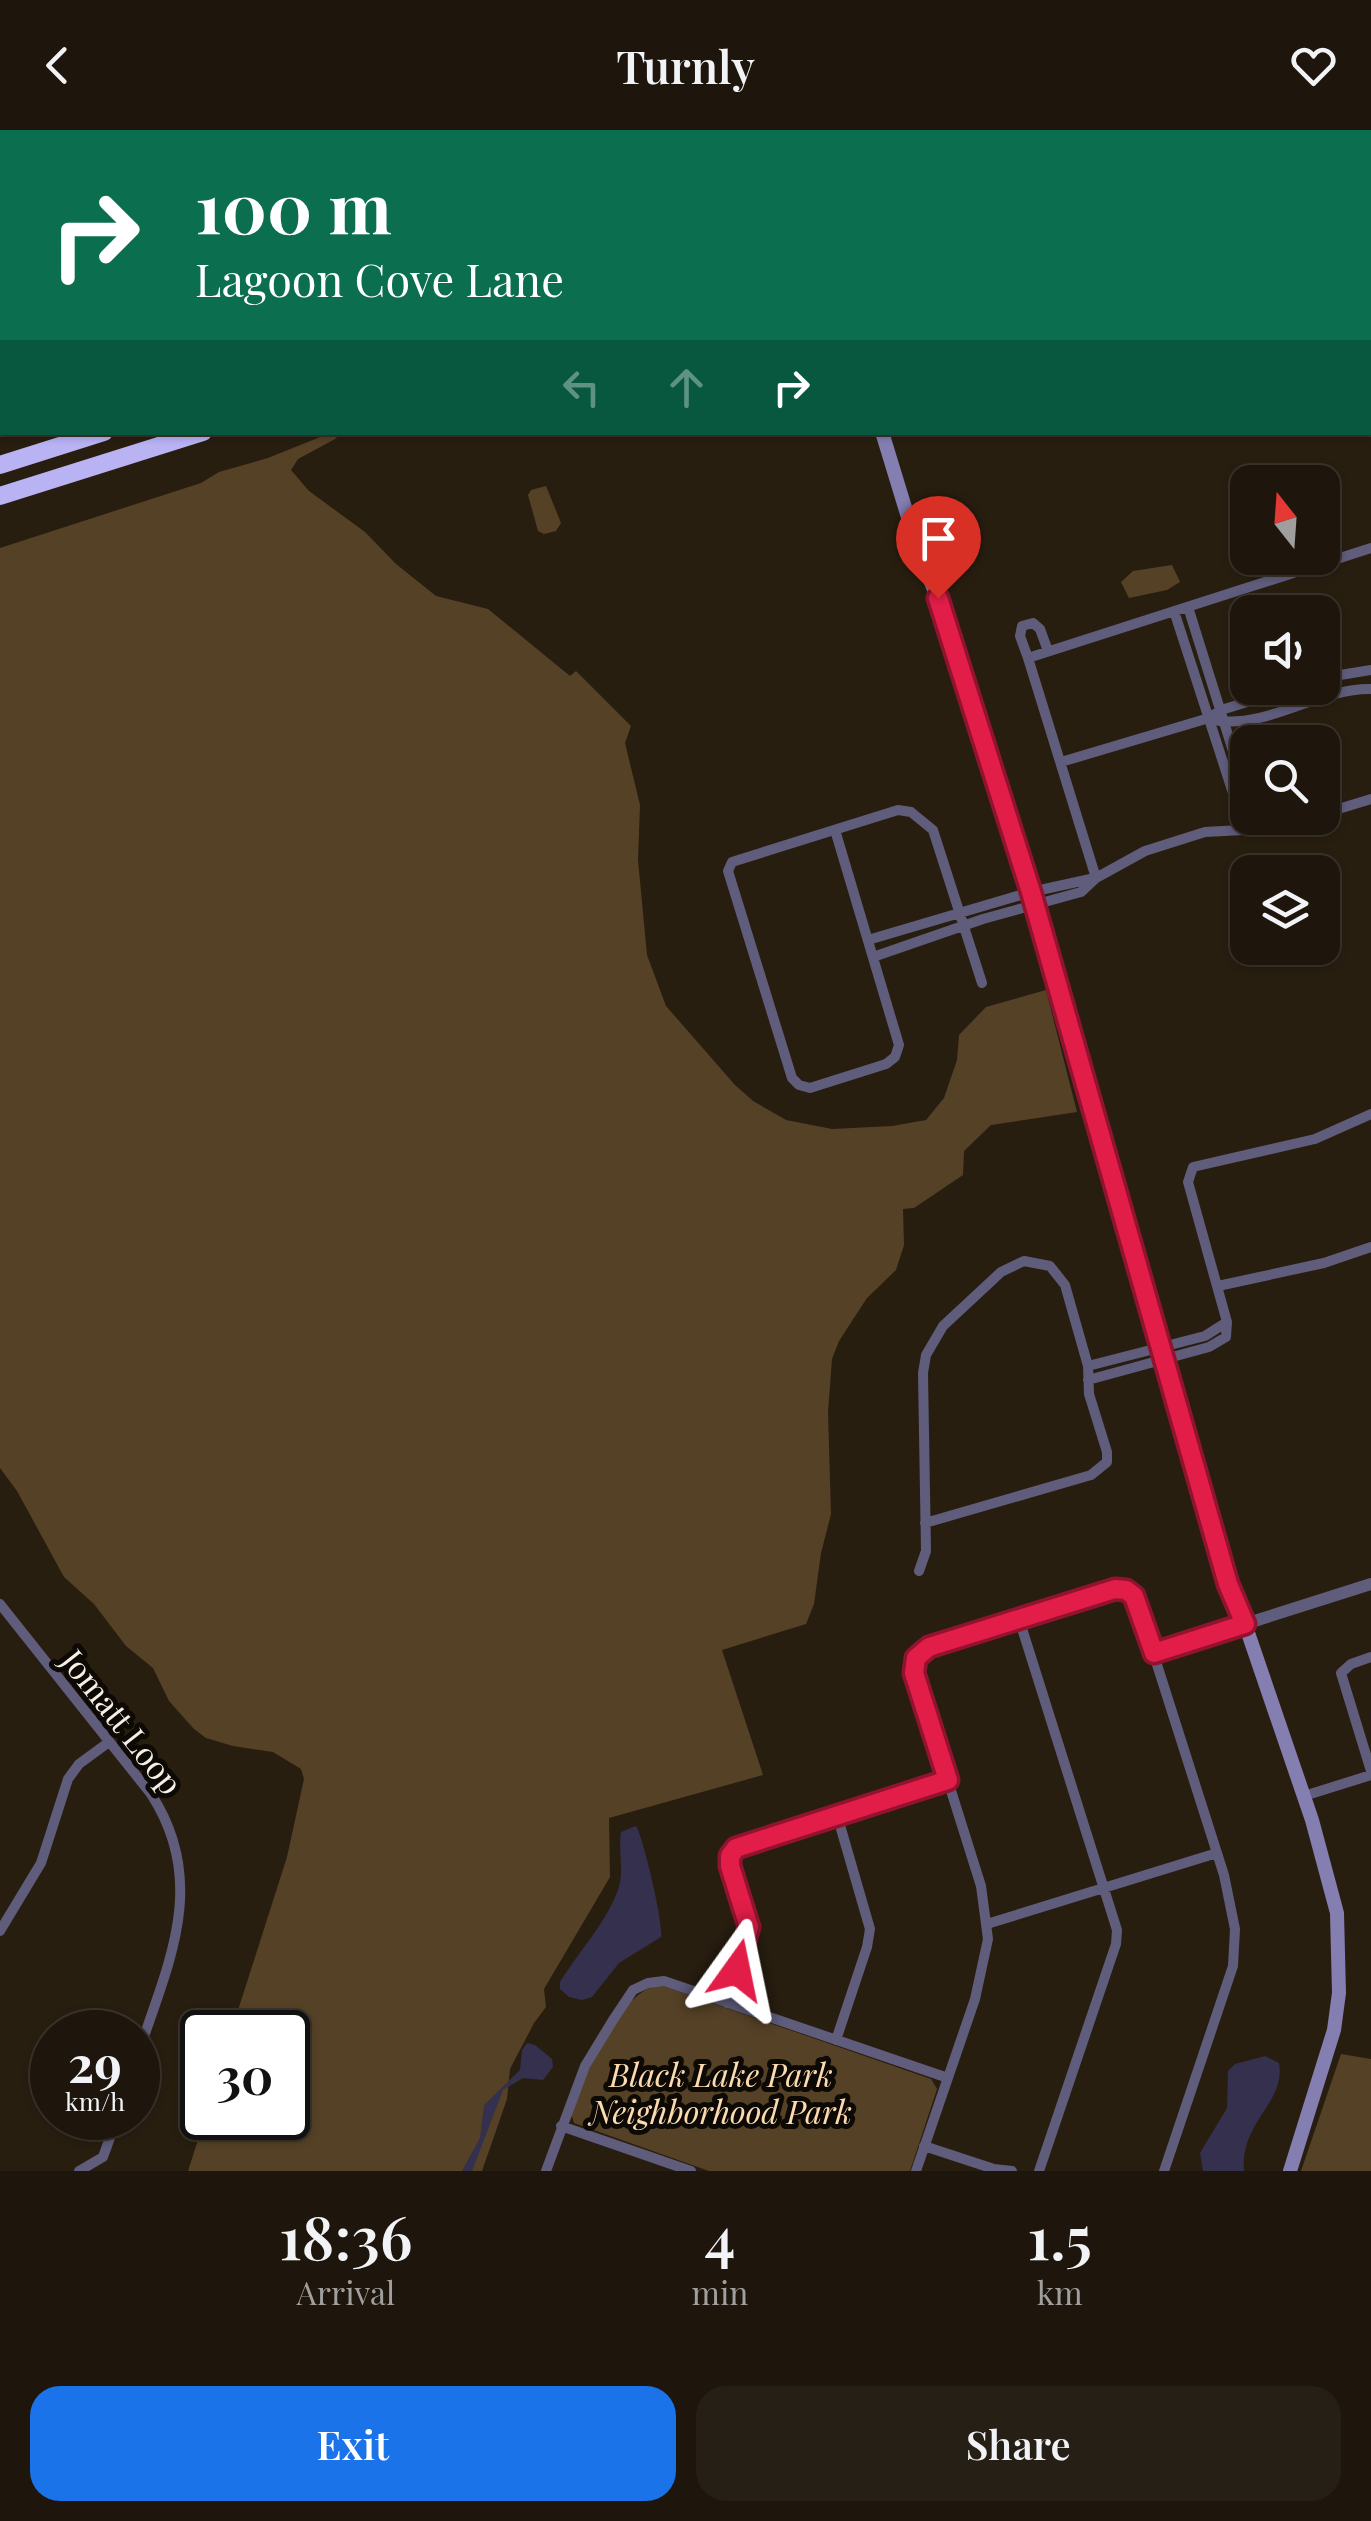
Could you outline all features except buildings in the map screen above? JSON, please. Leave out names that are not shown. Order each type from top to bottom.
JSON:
[{"type":"highway","points":[[0,465],[95,435]]},
{"type":"highway","points":[[0,496],[193,435]]},
{"type":"main road","points":[[883,435],[918,550],[950,630],[1033,899],[1228,1584],[1304,1796],[1337,1912],[1339,1993],[1334,2030],[1290,2171]]},
{"type":"street","points":[[1028,658],[1371,548]]},
{"type":"street","points":[[1188,607],[1230,742]]},
{"type":"street","points":[[1174,611],[1230,771]]},
{"type":"street","points":[[1048,651],[1040,629],[1033,622],[1022,626],[1020,632],[1096,878]]},
{"type":"street","points":[[1340,673],[1371,670]]},
{"type":"street","points":[[1222,716],[1244,721],[1346,690],[1371,689]]},
{"type":"street","points":[[1061,762],[1250,705]]},
{"type":"street","points":[[1340,808],[1371,799]]},
{"type":"street","points":[[835,830],[899,1045],[894,1058],[886,1064],[810,1088],[792,1078],[728,866],[835,830],[898,810],[911,812],[934,830],[982,984]]},
{"type":"street","points":[[868,940],[960,912],[989,911],[1033,899],[1072,895],[1145,851],[1230,828]]},
{"type":"street","points":[[1033,899],[1068,882],[1096,878]]},
{"type":"street","points":[[1068,882],[1072,895]]},
{"type":"street","points":[[873,958],[964,928],[989,911]]},
{"type":"street","points":[[1088,1366],[1226,1337],[1227,1322],[1188,1182],[1193,1167],[1314,1139],[1371,1114]]},
{"type":"street","points":[[1218,1286],[1371,1248]]},
{"type":"street","points":[[919,1571],[926,1552],[925,1522],[923,1373],[926,1355],[943,1326],[1010,1265],[1037,1262],[1050,1266],[1065,1285],[1088,1366],[1107,1462],[1100,1470],[938,1522],[925,1522]]},
{"type":"street","points":[[1088,1380],[1162,1353]]},
{"type":"street","points":[[1154,1653],[1371,1584]]},
{"type":"street","points":[[917,2171],[981,1977],[988,1939],[981,1886],[914,1673],[916,1658],[929,1647],[1115,1589],[1126,1590],[1138,1604],[1234,1915],[1233,1966],[1164,2171]]},
{"type":"street","name":"Jomatt Loop","points":[[0,1604],[164,1814],[181,1876],[182,1906],[174,1946],[153,2010]]},
{"type":"street","points":[[1019,1619],[1118,1930],[1039,2171]]},
{"type":"street","points":[[1304,1796],[1371,1773],[1341,1673],[1351,1664],[1371,1657]]},
{"type":"street","points":[[0,1931],[41,1863],[68,1778],[79,1764],[109,1742]]},
{"type":"street","points":[[726,2003],[749,1927],[730,1856],[747,1843],[948,1780]]},
{"type":"street","points":[[836,2040],[870,1930],[837,1815]]},
{"type":"street","points":[[987,1924],[1217,1852]]},
{"type":"street","points":[[546,2171],[585,2066],[633,1990],[648,1983],[664,1982],[948,2078]]},
{"type":"street","points":[[561,2126],[669,2167],[691,2171]]},
{"type":"street","points":[[79,2171],[103,2157],[109,2140]]},
{"type":"street","points":[[924,2146],[1012,2171]]},
{"type":"green space","points":[[333,435],[337,438],[298,459],[291,470],[309,491],[365,532],[396,564],[436,596],[488,609],[570,676],[576,671],[631,726],[625,743],[640,805],[638,860],[647,955],[666,1006],[753,1101],[786,1120],[832,1129],[926,1120],[944,1098],[957,1060],[959,1035],[986,1007],[1046,990],[1077,1112],[991,1125],[964,1151],[963,1175],[914,1208],[903,1209],[904,1245],[896,1270],[867,1298],[832,1359],[828,1412],[831,1514],[814,1604],[806,1624],[722,1650],[763,1775],[609,1818],[610,1877],[544,1989],[546,2007],[510,2069],[507,2099],[482,2171],[188,2171],[198,2140],[310,2140],[310,2010],[238,2010],[287,1857],[304,1779],[301,1769],[273,1752],[233,1746],[206,1738],[194,1729],[169,1701],[153,1668],[126,1646],[94,1604],[64,1577],[17,1491],[0,1468],[0,548],[201,483],[219,472]]},
{"type":"green space","points":[[546,486],[561,523],[556,531],[544,534],[538,531],[528,495],[531,490]]},
{"type":"green space","points":[[1172,565],[1180,582],[1167,590],[1129,598],[1121,582],[1133,571]]},
{"type":"green space","name":"Black Lake Park Neighborhood Park","points":[[660,1985],[931,2079],[937,2089],[910,2171],[709,2171],[574,2123],[571,2113],[584,2079],[617,2018],[645,1990]]},
{"type":"green space","points":[[1341,2054],[1371,2059],[1371,2171],[1301,2171]]},
{"type":"shaded area","points":[[636,1826],[652,1881],[661,1937],[619,1963],[592,1997],[569,1997],[560,1989],[560,1982],[614,1900],[620,1880],[621,1832]]},
{"type":"shaded area","points":[[527,2043],[552,2059],[553,2067],[543,2080],[523,2078],[503,2090],[472,2171],[462,2171],[480,2138],[484,2105],[520,2070],[522,2050]]},
{"type":"shaded area","points":[[1265,2056],[1279,2063],[1279,2077],[1249,2139],[1244,2171],[1203,2171],[1200,2153],[1227,2108],[1228,2071],[1235,2064]]},
{"type":"route","points":[[737,1970],[749,1927],[730,1866],[730,1856],[736,1848],[948,1780],[914,1673],[921,1652],[1115,1589],[1134,1596],[1154,1653],[1245,1624],[1228,1584],[1056,980],[938,598]]}]
